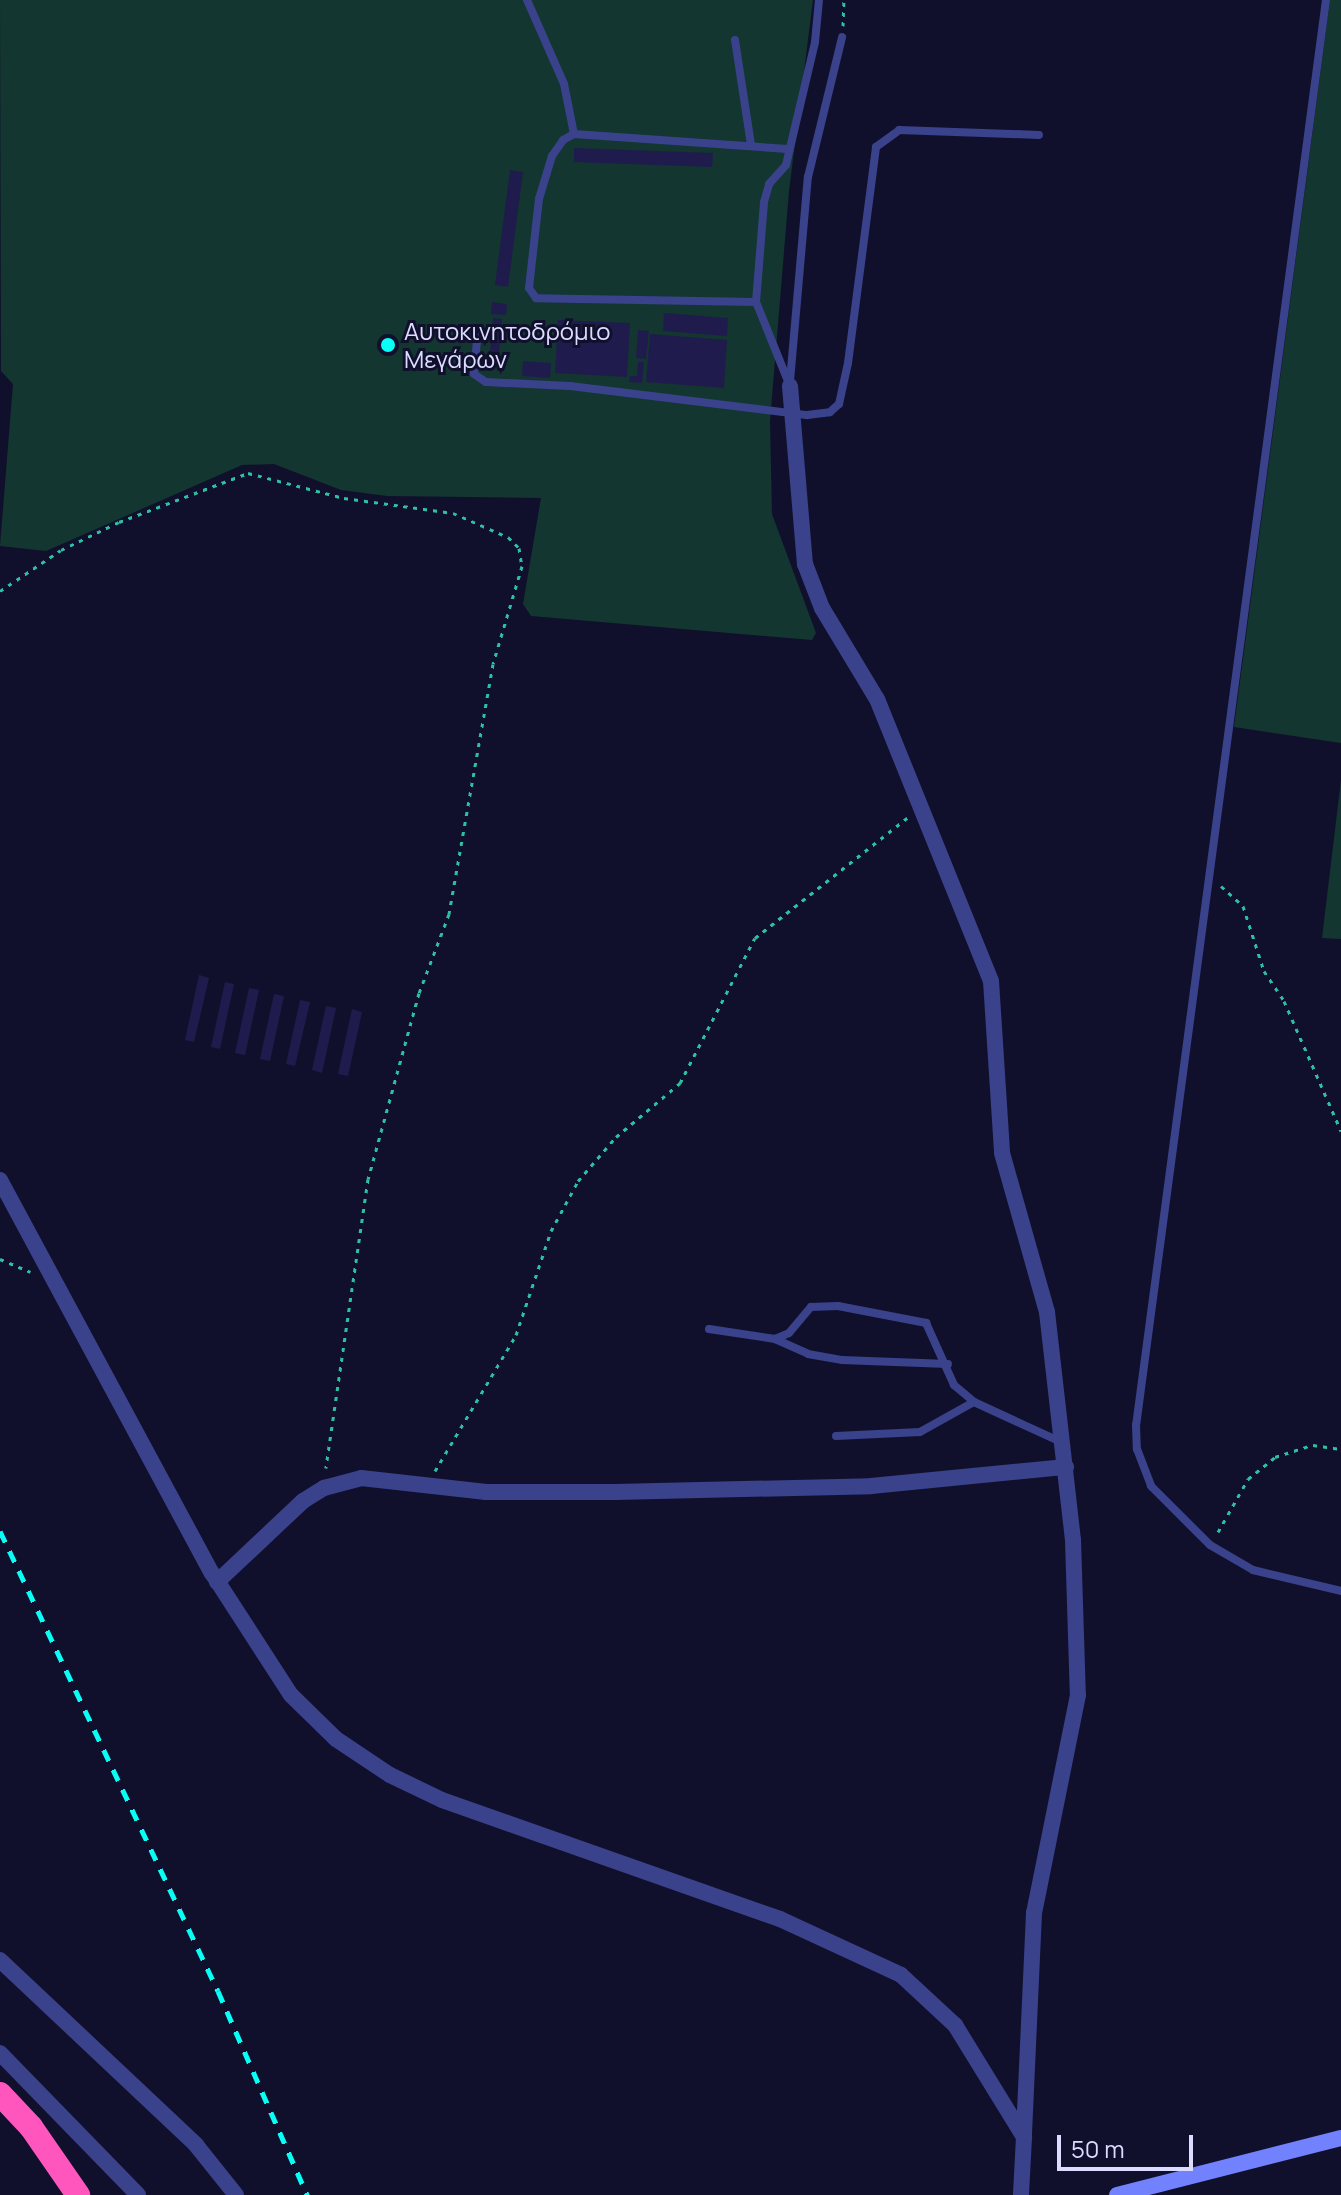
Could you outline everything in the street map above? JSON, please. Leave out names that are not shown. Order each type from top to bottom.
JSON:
[{"type":"highway","points":[[0,2094],[50,2151],[78,2195]]},
{"type":"main road","points":[[1117,2195],[1341,2138]]},
{"type":"street","points":[[790,386],[789,412],[805,564],[822,608],[877,699],[920,809],[981,947],[991,981],[997,1026],[998,1128],[1047,1312],[1064,1444],[1078,1695],[1034,1913],[1021,2195]]},
{"type":"street","points":[[0,1180],[217,1582],[291,1695],[336,1739],[390,1775],[515,1829],[780,1919],[901,1975],[955,2025],[1024,2137]]},
{"type":"street","points":[[217,1582],[283,1517],[324,1488],[361,1478],[426,1484],[451,1490],[529,1493],[871,1486],[1066,1467]]},
{"type":"street","points":[[0,1960],[196,2145],[236,2195]]},
{"type":"street","points":[[0,2053],[138,2195]]},
{"type":"lane","points":[[527,0],[564,84],[574,134]]},
{"type":"lane","points":[[790,386],[756,302],[764,202],[769,184],[786,165],[787,149],[804,96],[819,0]]},
{"type":"lane","points":[[1326,0],[1136,1425],[1137,1449],[1151,1486],[1210,1545],[1253,1570],[1341,1591]]},
{"type":"lane","points":[[790,386],[808,177],[842,37]]},
{"type":"lane","points":[[735,40],[751,145]]},
{"type":"lane","points":[[478,329],[474,374],[486,382],[570,386],[819,415],[839,404],[876,147],[899,130],[1039,135]]},
{"type":"lane","points":[[756,302],[536,298],[529,288],[539,199],[552,156],[563,140],[574,134],[787,149]]},
{"type":"lane","points":[[775,1339],[789,1333],[811,1307],[838,1306],[926,1323],[948,1364],[954,1385],[974,1402],[1064,1444]]},
{"type":"lane","points":[[709,1329],[775,1339],[808,1354],[842,1360],[948,1364]]},
{"type":"lane","points":[[836,1436],[920,1432],[974,1402]]},
{"type":"path","points":[[842,37],[844,0]]},
{"type":"path","points":[[0,591],[90,536],[248,473],[344,498],[453,513],[508,537],[519,548],[522,566],[493,664],[463,814],[452,904],[419,993],[368,1179],[324,1488]]},
{"type":"path","points":[[426,1484],[516,1335],[562,1206],[616,1137],[680,1083],[755,938],[920,809]]},
{"type":"path","points":[[1211,876],[1243,906],[1264,971],[1284,1001],[1341,1131]]},
{"type":"path","points":[[0,1259],[52,1276]]},
{"type":"path","points":[[1210,1545],[1248,1479],[1275,1457],[1313,1445],[1341,1449]]},
{"type":"green space","name":"Αυτοκινητοδρόμιο Μεγάρων","points":[[0,0],[813,0],[789,191],[770,421],[772,514],[816,633],[812,640],[531,616],[523,604],[541,498],[387,496],[341,490],[274,464],[242,465],[46,551],[0,546],[13,384],[1,371]]},
{"type":"green space","points":[[1330,0],[1341,0],[1341,743],[1234,727]]},
{"type":"green space","points":[[1341,780],[1341,939],[1322,938]]},
{"type":"building","points":[[574,148],[713,153],[712,167],[574,162]]},
{"type":"building","points":[[510,170],[523,172],[508,287],[495,285]]},
{"type":"building","points":[[492,302],[507,304],[506,315],[491,314]]},
{"type":"building","points":[[664,313],[728,318],[727,336],[663,331]]},
{"type":"building","points":[[493,318],[502,319],[499,353],[490,352]]},
{"type":"building","points":[[558,320],[630,323],[627,377],[555,373]]},
{"type":"building","points":[[638,330],[649,331],[646,359],[636,358]]},
{"type":"building","points":[[650,334],[727,340],[724,388],[646,382]]},
{"type":"building","points":[[523,361],[551,363],[550,378],[522,376]]},
{"type":"building","points":[[638,362],[644,362],[642,383],[629,382],[630,376],[637,376]]},
{"type":"building","points":[[199,975],[209,978],[194,1042],[185,1040]]},
{"type":"building","points":[[225,982],[234,984],[220,1049],[211,1047]]},
{"type":"building","points":[[249,988],[259,990],[245,1055],[235,1053]]},
{"type":"building","points":[[274,994],[284,996],[270,1061],[260,1059]]},
{"type":"building","points":[[300,1000],[310,1002],[295,1066],[286,1064]]},
{"type":"building","points":[[326,1006],[336,1008],[322,1073],[312,1070]]},
{"type":"building","points":[[352,1009],[362,1012],[348,1076],[338,1074]]},
{"type":"railway","points":[[0,1531],[218,1991],[307,2195]]},
{"type":"place","name":"Αυτοκινητοδρόμιο Μεγάρων","points":[[388,345]]}]
